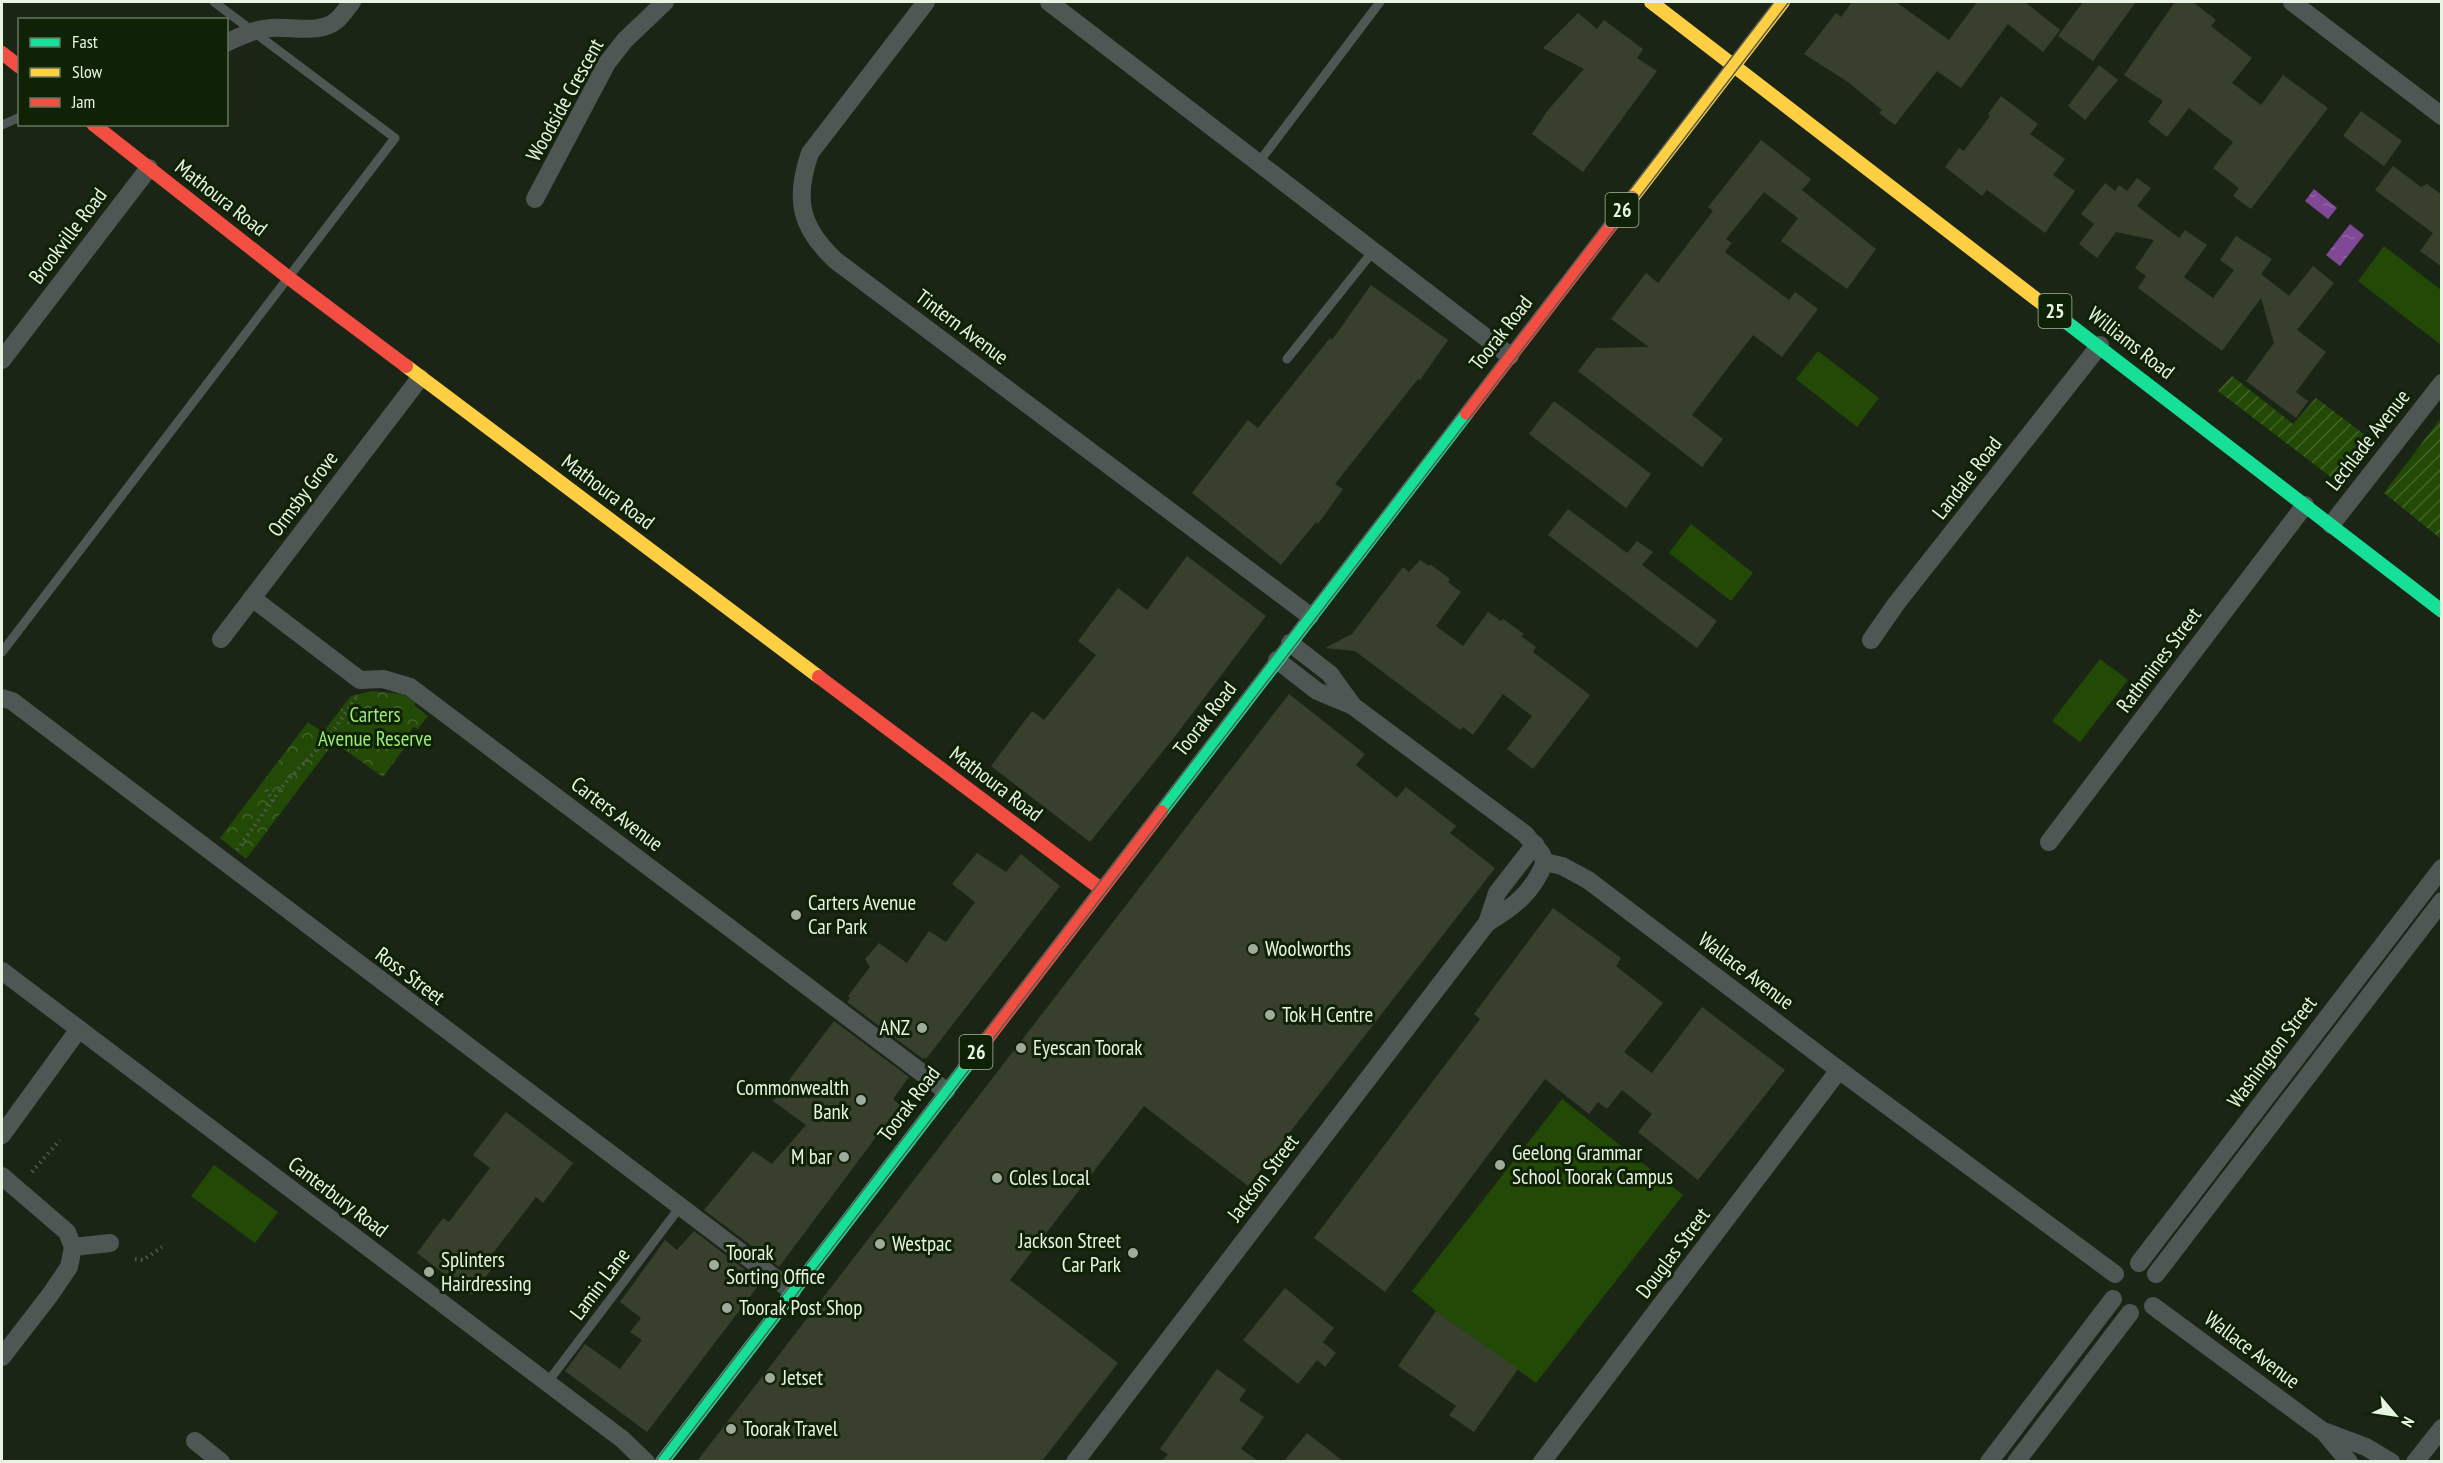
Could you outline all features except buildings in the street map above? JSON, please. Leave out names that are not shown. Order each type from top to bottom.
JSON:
[{"type":"main road","name":"Williams Road","points":[[1651,2],[2100,345],[2442,611]]},
{"type":"main road","name":"Toorak Road","points":[[662,1461],[1783,2]]},
{"type":"main road","points":[[2,53],[18,65]]},
{"type":"main road","name":"Mathoura Road","points":[[94,126],[420,378],[1101,889]]},
{"type":"street","points":[[228,42],[252,31],[272,28],[313,29],[327,26],[337,20],[352,2]]},
{"type":"street","name":"Woodside Crescent","points":[[535,199],[606,63],[625,40],[665,2]]},
{"type":"street","name":"Tintern Avenue","points":[[926,2],[810,153],[802,180],[801,196],[810,233],[835,260],[1310,616]]},
{"type":"street","points":[[1048,2],[1510,356]]},
{"type":"street","points":[[2292,2],[2442,116]]},
{"type":"street","name":"Brookville Road","points":[[2,360],[149,168]]},
{"type":"street","name":"Landale Road","points":[[1871,640],[1896,604],[2100,345]]},
{"type":"street","name":"Ormsby Grove","points":[[221,639],[420,378]]},
{"type":"street","name":"Lechlade Avenue","points":[[2331,525],[2442,383]]},
{"type":"street","name":"Rathmines Street","points":[[2049,842],[2305,505]]},
{"type":"street","name":"Carters Avenue","points":[[252,598],[360,680],[383,679],[410,687],[946,1091]]},
{"type":"street","points":[[1290,643],[1330,674],[1353,706]]},
{"type":"street","points":[[1277,660],[1317,691],[1353,706],[1525,834],[1535,844],[1545,862]]},
{"type":"street","name":"Ross Street","points":[[2,699],[12,701],[792,1292]]},
{"type":"street","name":"Jackson Street","points":[[1075,1461],[1486,922],[1497,893],[1535,844]]},
{"type":"street","name":"Jackson Street","points":[[1486,922],[1515,906],[1538,878],[1545,862]]},
{"type":"street","name":"Wallace Avenue","points":[[1545,862],[1562,866],[1588,880],[1839,1070],[2115,1274]]},
{"type":"street","name":"Washington Street","points":[[2139,1263],[2442,868]]},
{"type":"street","name":"Washington Street","points":[[2156,1274],[2442,901]]},
{"type":"street","name":"Canterbury Road","points":[[2,971],[622,1438],[646,1461]]},
{"type":"street","points":[[2,1135],[79,1029]]},
{"type":"street","name":"Douglas Street","points":[[1542,1461],[1839,1070]]},
{"type":"street","points":[[2,1176],[67,1232],[73,1247],[69,1267],[2,1357]]},
{"type":"street","points":[[73,1247],[110,1243]]},
{"type":"street","points":[[2139,1263],[2152,1269],[2159,1280],[2160,1294],[2153,1306],[2142,1312],[2130,1313],[2123,1310],[2113,1299],[2110,1286],[2115,1274],[2123,1266],[2139,1263]]},
{"type":"street","points":[[1989,1461],[2113,1299]]},
{"type":"street","name":"Wallace Avenue","points":[[2153,1306],[2324,1432],[2349,1461]]},
{"type":"street","points":[[2016,1461],[2130,1313]]},
{"type":"street","points":[[2415,1461],[2442,1428]]},
{"type":"street","name":"Wallace Avenue","points":[[2324,1432],[2366,1447],[2391,1461]]},
{"type":"street","points":[[195,1441],[221,1461]]},
{"type":"lane","points":[[2,651],[395,138],[214,2]]},
{"type":"lane","points":[[1259,162],[1380,2]]},
{"type":"lane","points":[[2,125],[18,118]]},
{"type":"lane","points":[[1287,358],[1374,250]]},
{"type":"lane","name":"Lamin Lane","points":[[548,1383],[680,1207]]},
{"type":"path","points":[[235,853],[274,802],[285,783],[328,738],[354,706],[357,694]]},
{"type":"path","points":[[266,790],[274,802]]},
{"type":"path","points":[[32,1172],[60,1140]]},
{"type":"path","points":[[135,1259],[143,1260],[162,1247]]},
{"type":"green space","points":[[2384,246],[2441,290],[2441,345],[2358,281]]},
{"type":"green space","points":[[1818,351],[1879,398],[1857,427],[1796,379]]},
{"type":"green space","points":[[2232,376],[2293,424],[2316,398],[2369,438],[2336,481],[2218,391]]},
{"type":"green space","points":[[2441,418],[2441,539],[2384,493]]},
{"type":"green space","points":[[1691,524],[1753,573],[1731,601],[1669,553]]},
{"type":"green space","points":[[2100,659],[2128,680],[2080,742],[2052,721]]},
{"type":"green space","name":"Carters Avenue Reserve","points":[[372,691],[402,694],[416,702],[414,705],[428,716],[418,729],[413,727],[410,732],[414,735],[383,777],[334,742],[246,859],[220,838],[308,722],[323,732],[351,696]]},
{"type":"green space","points":[[1562,1099],[1683,1195],[1536,1383],[1412,1291]]},
{"type":"green space","points":[[214,1165],[278,1212],[255,1243],[191,1196]]},
{"type":"water","points":[[2314,189],[2337,208],[2328,219],[2305,201]]},
{"type":"water","points":[[2350,224],[2364,235],[2340,266],[2326,255]]},
{"type":"tram line","points":[[655,1462],[1774,2]]},
{"type":"tram line","points":[[668,1462],[1789,2]]},
{"type":"traffic: fast","points":[[2044,305],[2442,611]]},
{"type":"traffic: fast","points":[[1161,812],[1467,413]]},
{"type":"traffic: fast","points":[[662,1462],[973,1057]]},
{"type":"traffic: slow","points":[[1651,2],[2044,305]]},
{"type":"traffic: slow","points":[[1632,198],[1783,2]]},
{"type":"traffic: slow","points":[[406,366],[819,677]]},
{"type":"traffic: jam","points":[[2,53],[18,65]]},
{"type":"traffic: jam","points":[[96,126],[289,278],[406,366]]},
{"type":"traffic: jam","points":[[1467,413],[1632,198]]},
{"type":"traffic: jam","points":[[819,677],[1101,889]]},
{"type":"traffic: jam","points":[[973,1057],[1161,812]]},
{"type":"place","name":"Carters Avenue Car Park","points":[[796,915]]},
{"type":"place","name":"Woolworths","points":[[1253,949]]},
{"type":"place","name":"Tok H Centre","points":[[1270,1015]]},
{"type":"place","name":"ANZ","points":[[922,1028]]},
{"type":"place","name":"Eyescan Toorak","points":[[1021,1048]]},
{"type":"place","name":"Commonwealth Bank","points":[[861,1100]]},
{"type":"place","name":"M bar","points":[[844,1157]]},
{"type":"place","name":"Geelong Grammar School Toorak Campus","points":[[1500,1165]]},
{"type":"place","name":"Coles Local","points":[[997,1178]]},
{"type":"place","name":"Westpac","points":[[880,1244]]},
{"type":"place","name":"Jackson Street Car Park","points":[[1133,1253]]},
{"type":"place","name":"Toorak Sorting Office","points":[[714,1265]]},
{"type":"place","name":"Splinters Hairdressing","points":[[429,1272]]},
{"type":"place","name":"Toorak Post Shop","points":[[727,1308]]},
{"type":"place","name":"Jetset","points":[[770,1378]]},
{"type":"place","name":"Toorak Travel","points":[[731,1429]]}]
